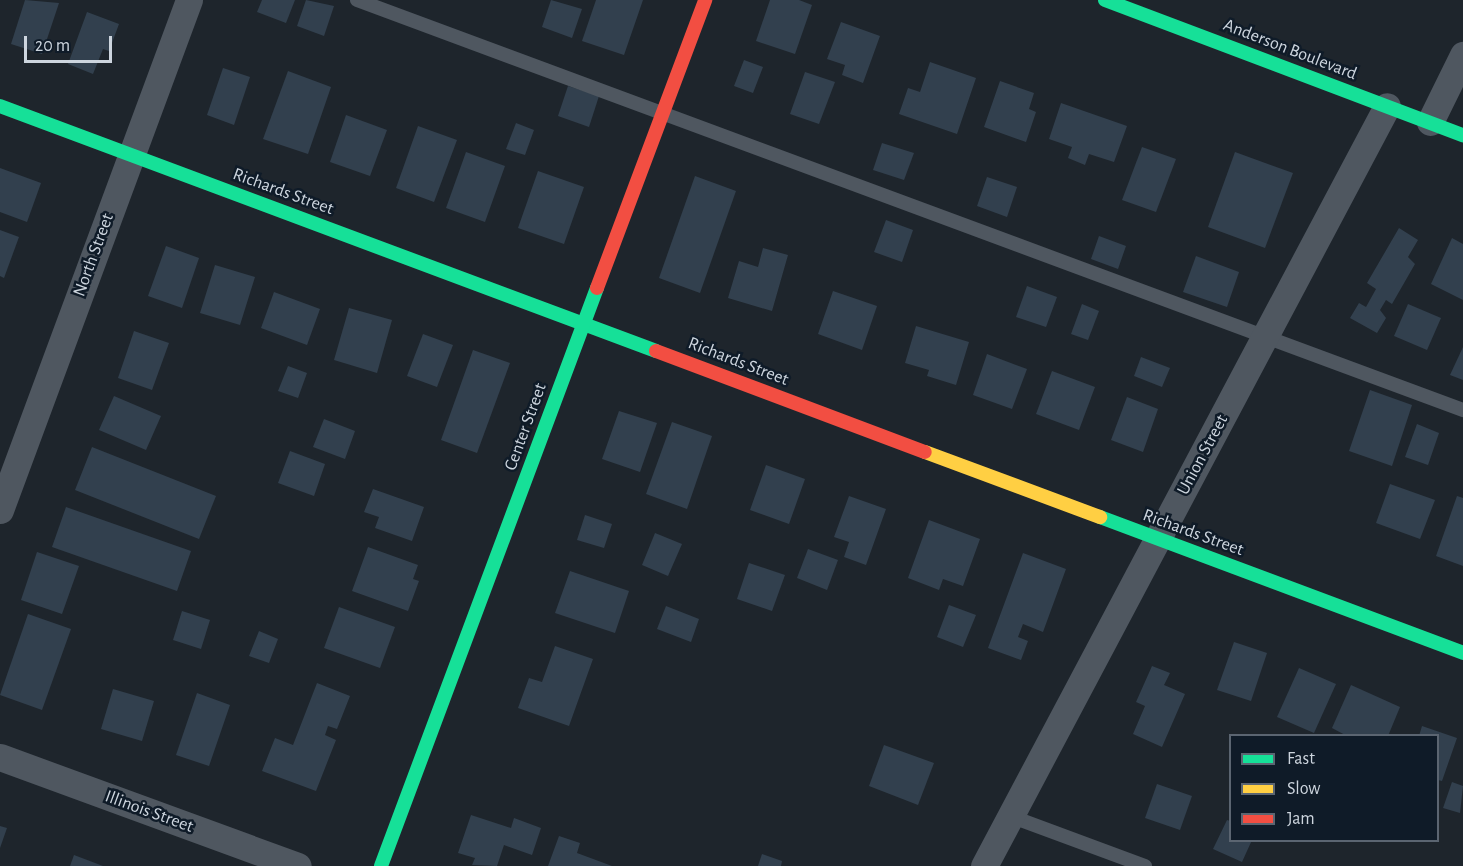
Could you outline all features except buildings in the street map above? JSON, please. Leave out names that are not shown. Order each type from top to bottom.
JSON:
[{"type":"street","name":"North Street","points":[[0,510],[189,0]]},
{"type":"street","name":"Center Street","points":[[381,866],[705,0]]},
{"type":"street","name":"Anderson Boulevard","points":[[1105,0],[1463,135]]},
{"type":"street","points":[[1430,122],[1463,55]]},
{"type":"street","name":"Richards Street","points":[[0,106],[1463,653]]},
{"type":"street","name":"Union Street","points":[[984,866],[1387,106]]},
{"type":"street","name":"Illinois Street","points":[[0,757],[298,866]]},
{"type":"lane","points":[[357,0],[664,111],[1463,410]]},
{"type":"lane","points":[[1010,816],[1144,866]]},
{"type":"traffic: fast","points":[[1105,0],[1463,135]]},
{"type":"traffic: fast","points":[[0,106],[656,351]]},
{"type":"traffic: fast","points":[[381,866],[597,288]]},
{"type":"traffic: fast","points":[[1100,517],[1463,653]]},
{"type":"traffic: slow","points":[[925,452],[1100,517]]},
{"type":"traffic: jam","points":[[597,288],[705,0]]},
{"type":"traffic: jam","points":[[656,351],[925,452]]}]
